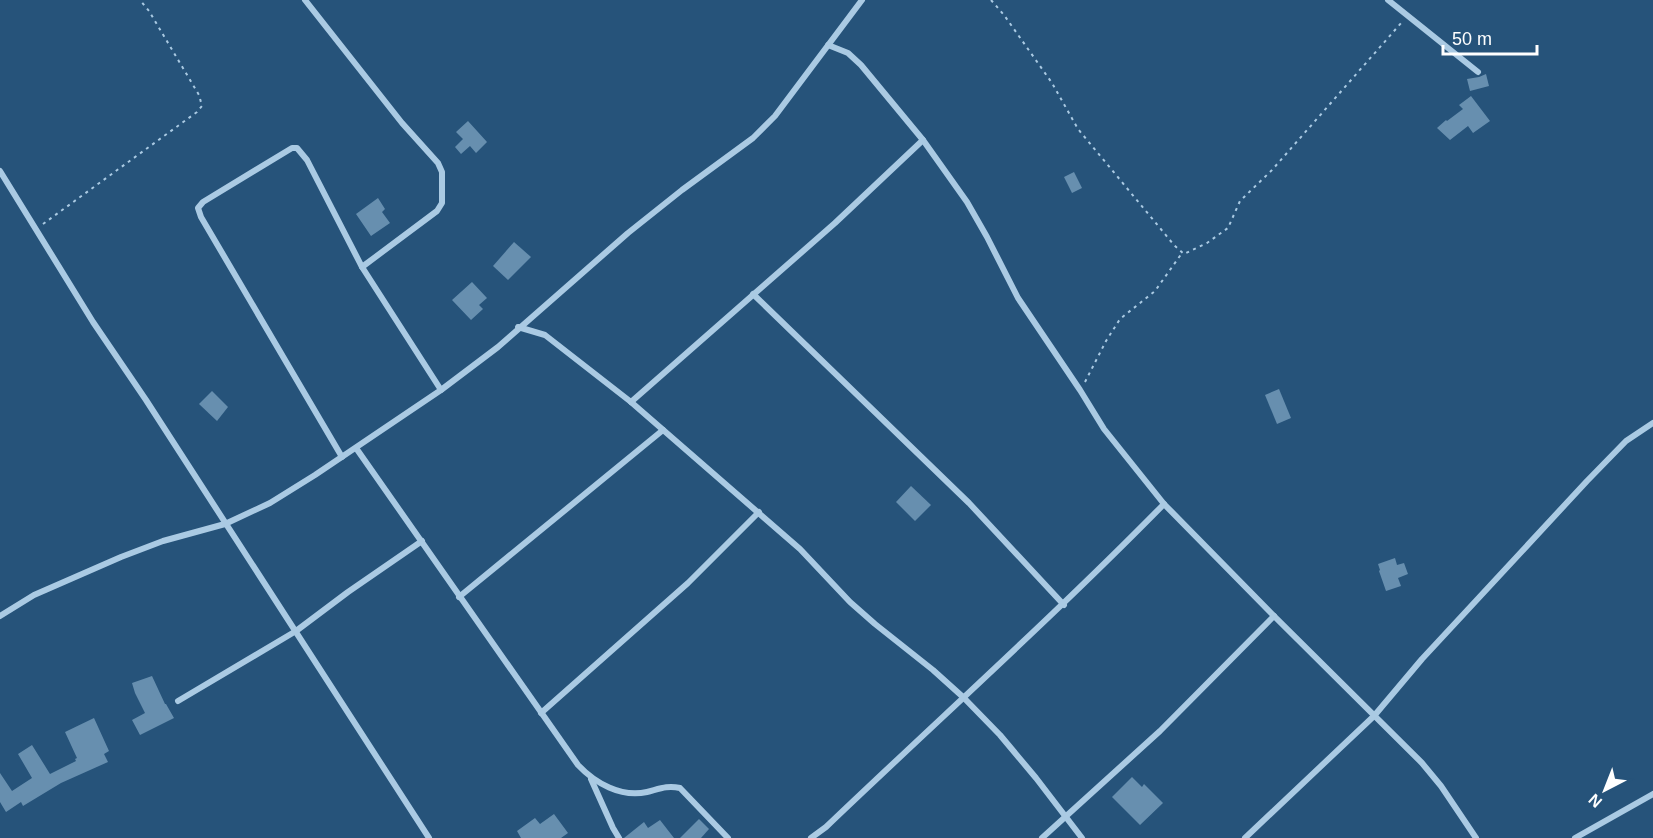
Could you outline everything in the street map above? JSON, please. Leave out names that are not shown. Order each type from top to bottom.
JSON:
[{"type":"street","points":[[305,0],[402,123],[438,163],[442,172],[442,203],[437,211],[362,267]]},
{"type":"street","points":[[0,616],[34,595],[121,557],[163,541],[225,524],[270,503],[441,390],[498,347],[518,327],[682,190],[753,138],[775,116],[862,0]]},
{"type":"street","points":[[1388,0],[1478,72]]},
{"type":"street","points":[[828,45],[848,53],[861,64],[923,140],[967,202],[1018,298],[1104,429],[1164,504],[1422,763],[1441,786],[1476,838]]},
{"type":"street","points":[[631,402],[843,216],[923,140]]},
{"type":"street","points":[[342,457],[240,287],[201,217],[198,208],[203,202],[283,153],[297,148],[307,160],[362,267],[441,390]]},
{"type":"street","points":[[0,171],[93,322],[146,400],[429,838]]},
{"type":"street","points":[[753,294],[969,503],[1064,604]]},
{"type":"street","points":[[518,327],[545,334],[631,402],[800,549],[850,602],[963,697],[1000,735],[1082,838]]},
{"type":"street","points":[[1245,838],[1374,716],[1422,659],[1556,512],[1626,441],[1653,423]]},
{"type":"street","points":[[459,597],[663,430]]},
{"type":"street","points":[[356,448],[541,713],[578,765],[591,779],[619,838]]},
{"type":"street","points":[[812,838],[1064,604],[1164,504]]},
{"type":"street","points":[[541,713],[688,583],[759,512]]},
{"type":"street","points":[[178,701],[296,631],[348,592],[422,542]]},
{"type":"street","points":[[1042,838],[1160,731],[1274,616]]},
{"type":"street","points":[[591,779],[631,794],[645,793],[670,786],[680,788],[728,838]]},
{"type":"street","points":[[1575,838],[1653,794]]},
{"type":"path","points":[[36,229],[197,112],[202,106],[199,95],[149,11],[140,0]]},
{"type":"path","points":[[991,0],[1052,83],[1078,129],[1182,253],[1187,253],[1207,243],[1228,228],[1240,201],[1272,170],[1407,16]]},
{"type":"path","points":[[1080,390],[1120,319],[1162,283],[1182,253]]},
{"type":"building","points":[[1486,74],[1489,86],[1470,91],[1467,79]]},
{"type":"building","points":[[1471,96],[1490,121],[1473,133],[1468,126],[1450,140],[1437,128],[1463,109],[1459,105]]},
{"type":"building","points":[[468,121],[487,142],[476,153],[470,146],[461,154],[455,147],[463,139],[456,132]]},
{"type":"building","points":[[1074,172],[1082,188],[1072,193],[1064,177]]},
{"type":"building","points":[[378,198],[385,209],[382,212],[390,223],[371,236],[356,214]]},
{"type":"building","points":[[514,242],[531,257],[508,280],[493,266]]},
{"type":"building","points":[[472,282],[487,298],[479,305],[483,309],[471,320],[452,300]]},
{"type":"building","points":[[1279,389],[1291,418],[1277,424],[1265,395]]},
{"type":"building","points":[[212,391],[228,407],[217,421],[199,404]]},
{"type":"building","points":[[911,486],[931,505],[915,521],[896,502]]},
{"type":"building","points":[[1395,558],[1397,565],[1404,563],[1408,574],[1398,578],[1401,586],[1386,591],[1378,564]]},
{"type":"building","points":[[152,676],[174,718],[140,735],[132,720],[145,713],[132,683]]},
{"type":"building","points":[[94,718],[109,751],[104,754],[108,762],[61,783],[23,806],[21,802],[6,812],[0,802],[0,773],[12,791],[32,778],[18,754],[32,745],[50,774],[76,761],[77,758],[65,732]]},
{"type":"building","points":[[1132,777],[1142,787],[1144,784],[1163,803],[1140,825],[1112,797]]},
{"type":"building","points":[[554,814],[568,833],[561,838],[521,838],[517,831],[535,818],[540,824]]},
{"type":"building","points":[[699,819],[709,829],[701,838],[680,838]]},
{"type":"building","points":[[660,820],[674,838],[624,838],[644,822],[648,828]]}]
